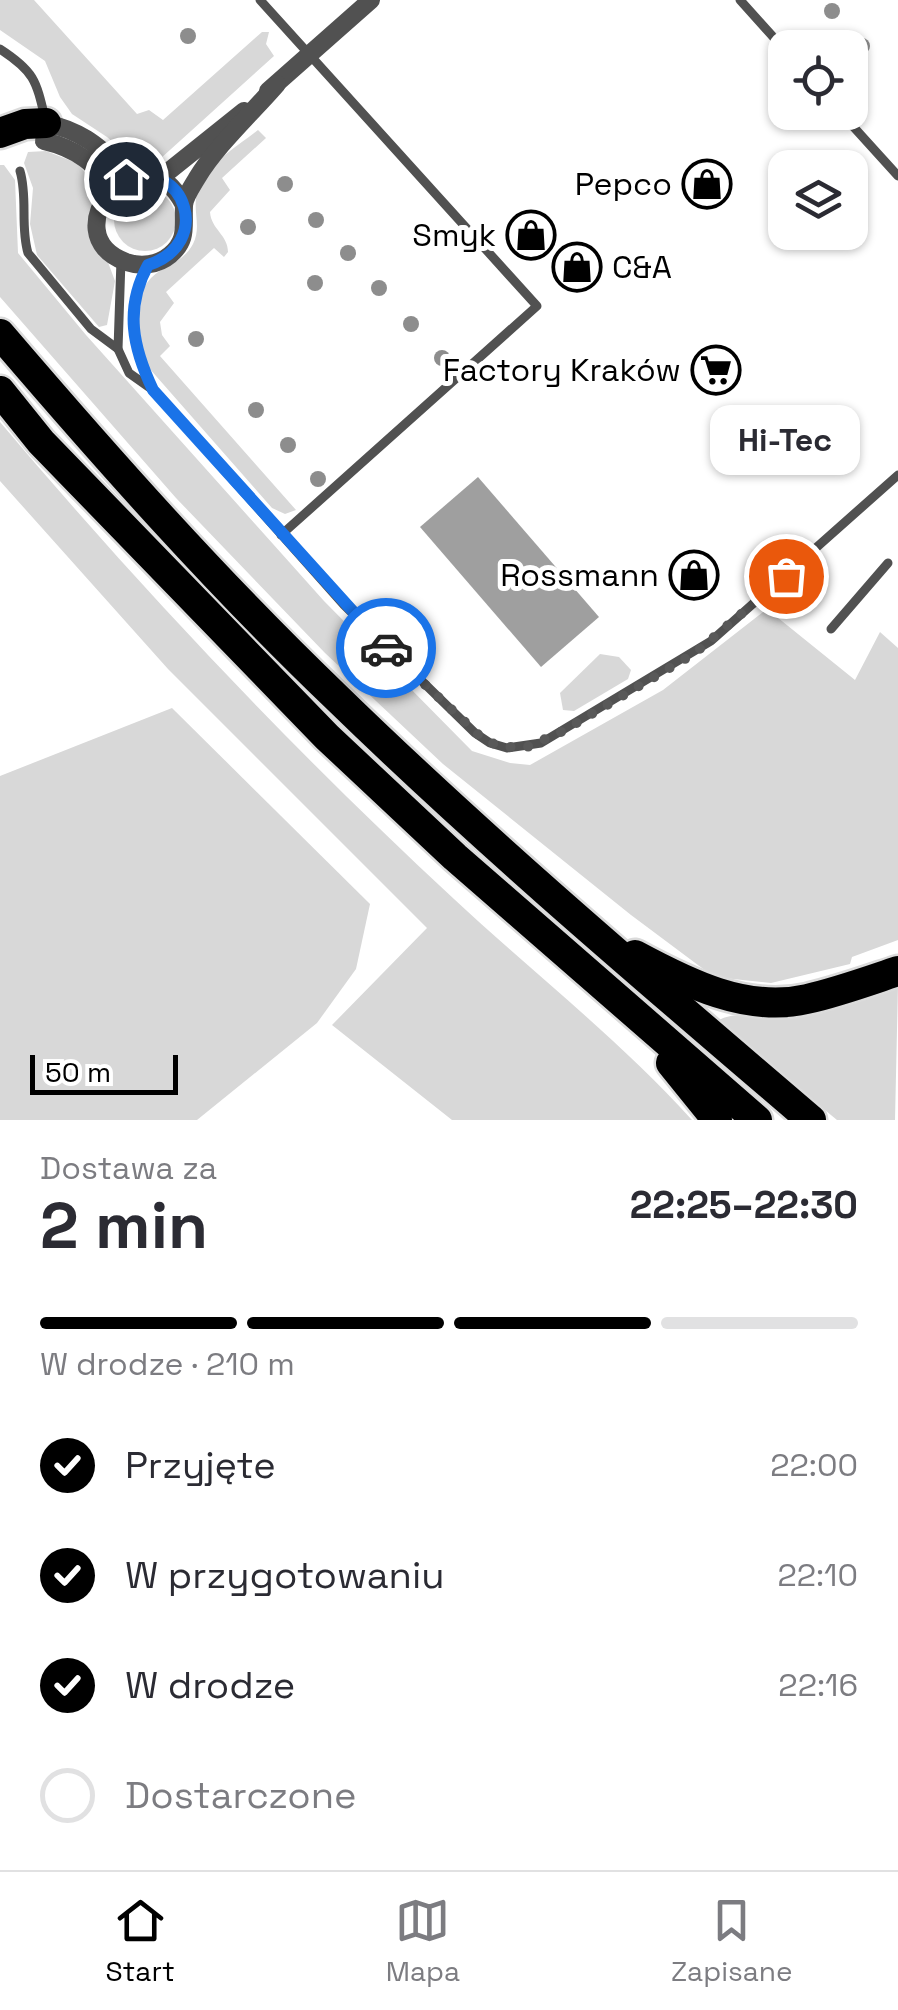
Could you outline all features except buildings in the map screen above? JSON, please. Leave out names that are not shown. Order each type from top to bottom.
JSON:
[{"type":"highway","points":[[0,134],[25,124],[45,132]]},
{"type":"highway","points":[[10,162],[45,132]]},
{"type":"highway","points":[[0,334],[135,490],[264,625],[450,806],[811,1120]]},
{"type":"highway","points":[[0,391],[54,455],[327,736],[455,857],[757,1120]]},
{"type":"highway","points":[[585,927],[656,966],[737,1000],[804,1000],[898,971]]},
{"type":"highway","points":[[639,1021],[718,1120]]},
{"type":"street","points":[[159,179],[277,84],[371,0]]},
{"type":"street","points":[[184,205],[198,176],[277,84]]},
{"type":"street","points":[[45,132],[66,127],[96,143],[133,176]]},
{"type":"street","points":[[45,132],[90,163],[106,183],[106,194]]},
{"type":"street","points":[[133,176],[159,179],[179,195],[184,205],[185,231],[180,243],[162,260],[148,265],[121,260],[105,246],[98,228],[99,208],[112,187],[133,176]]},
{"type":"lane","points":[[260,0],[538,306],[282,535]]},
{"type":"lane","points":[[740,0],[768,31]]},
{"type":"lane","points":[[0,49],[24,64],[34,77],[45,132]]},
{"type":"lane","points":[[856,130],[898,176]]},
{"type":"lane","points":[[10,162],[24,183],[24,238],[28,253],[91,329],[118,349]]},
{"type":"lane","points":[[121,260],[118,349],[128,373],[153,390],[385,647],[476,733],[498,746],[525,748],[563,731],[711,642],[898,475]]},
{"type":"lane","points":[[148,265],[133,315],[134,344],[153,390]]},
{"type":"lane","points":[[831,628],[888,564]]},
{"type":"shaded area","points":[[0,0],[34,0],[137,114],[149,110],[163,120],[262,32],[269,32],[266,44],[274,56],[160,159],[142,162],[72,114],[45,61],[0,30]]},
{"type":"shaded area","points":[[258,130],[266,138],[222,178],[230,190],[210,212],[228,252],[224,257],[214,248],[166,292],[174,303],[160,322],[162,335],[170,346],[160,356],[296,510],[285,514],[272,508],[149,368],[139,322],[141,298],[151,278],[193,244],[196,198],[204,177]]},
{"type":"shaded area","points":[[46,151],[77,163],[95,184],[91,217],[115,281],[107,325],[99,327],[37,255],[30,224],[33,188],[24,163],[28,152]]},
{"type":"shaded area","points":[[0,165],[15,180],[18,253],[86,335],[324,601],[472,751],[530,765],[663,690],[767,609],[855,680],[880,632],[898,648],[898,940],[852,957],[850,964],[771,983],[714,977],[443,764],[325,653],[176,498],[0,297]]},
{"type":"shaded area","points":[[145,189],[167,198],[176,220],[167,242],[145,251],[123,242],[114,220],[123,198]]},
{"type":"shaded area","points":[[0,422],[163,607],[277,726],[394,842],[605,1034],[692,1120],[452,1120],[332,1025],[427,928],[168,669],[0,481]]},
{"type":"shaded area","points":[[478,477],[599,617],[541,667],[420,527]]},
{"type":"shaded area","points":[[600,654],[619,657],[631,670],[628,679],[574,711],[563,710],[560,693]]},
{"type":"shaded area","points":[[172,708],[370,904],[356,969],[317,1023],[197,1120],[0,1120],[0,776]]},
{"type":"shaded area","points":[[898,985],[895,1120],[837,1120],[717,1021],[740,1015],[772,1018],[795,1014]]},
{"type":"way so far","points":[[386,648],[482,738],[498,746],[525,748],[563,731],[695,653],[786,576]]},
{"type":"place","name":"Pepco","points":[[707,184]]},
{"type":"place","name":"Smyk","points":[[531,235]]},
{"type":"place","name":"C&A","points":[[577,267]]},
{"type":"place","name":"Factory Kraków","points":[[716,370]]},
{"type":"place","name":"Rossmann","points":[[694,575]]},
{"type":"place","name":"Hi-Tec","points":[[786,576]]},
{"type":"route","points":[[126,179],[142,176],[167,183],[179,195],[186,216],[185,231],[172,254],[148,265],[143,274],[133,315],[134,344],[153,390],[386,648]]}]
